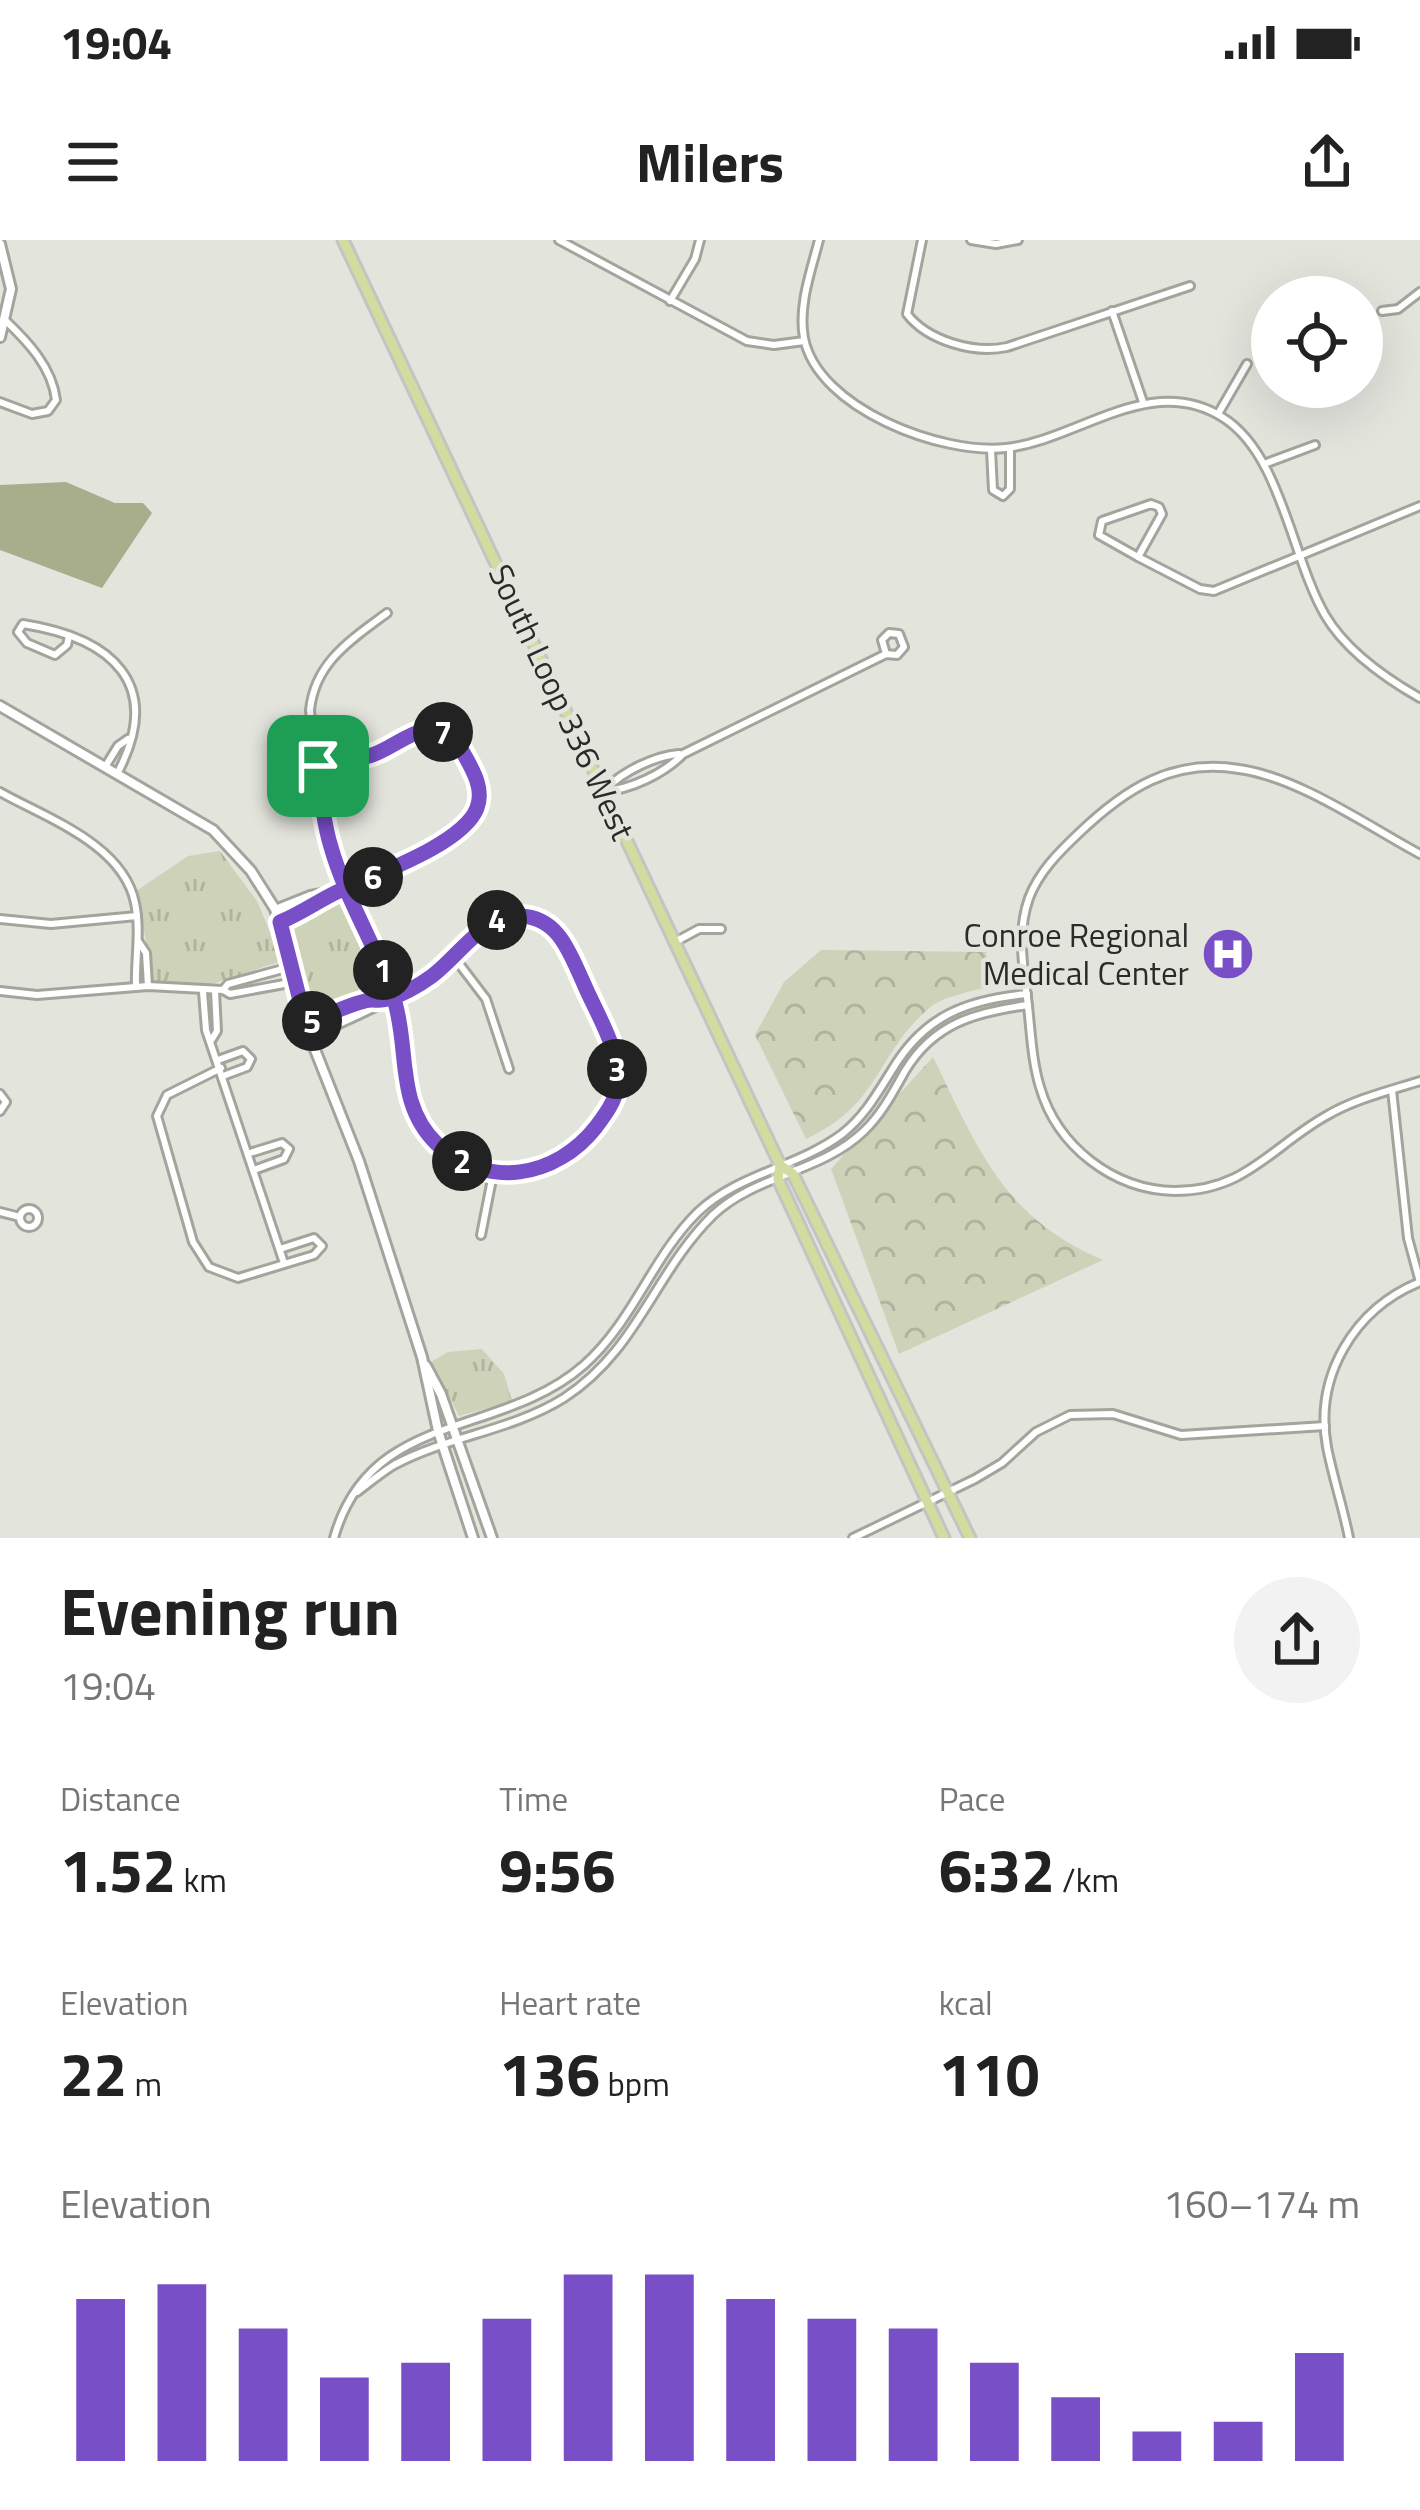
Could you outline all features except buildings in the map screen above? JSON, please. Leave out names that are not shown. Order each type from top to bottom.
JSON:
[{"type":"main road","name":"South Loop 336 West","points":[[343,240],[780,1165]]},
{"type":"main road","points":[[944,1538],[778,1179],[780,1165],[793,1174],[970,1538]]},
{"type":"street","points":[[560,240],[747,341],[774,345],[804,341]]},
{"type":"street","points":[[670,301],[695,259],[700,240]]},
{"type":"street","points":[[819,240],[803,305],[804,341],[820,372],[854,403],[940,442],[991,449],[1047,439],[1143,402],[1178,401],[1219,414],[1251,442],[1264,464],[1297,557],[1326,616],[1374,668],[1419,696]]},
{"type":"street","points":[[922,240],[907,314],[917,325],[952,343],[977,349],[1007,347],[1190,286]]},
{"type":"street","points":[[970,240],[996,244],[1018,240]]},
{"type":"street","points":[[0,244],[11,289],[0,337]]},
{"type":"street","points":[[1383,311],[1398,309],[1420,292]]},
{"type":"street","points":[[1112,311],[1143,402]]},
{"type":"street","points":[[0,402],[32,414],[48,411],[56,400],[54,384],[28,342],[5,320]]},
{"type":"street","points":[[1219,414],[1247,364]]},
{"type":"street","points":[[1264,464],[1315,446]]},
{"type":"street","points":[[991,449],[993,490],[1003,496],[1010,489],[1010,448]]},
{"type":"street","points":[[1138,557],[1161,518],[1156,505],[1102,521],[1098,526],[1102,538],[1138,557],[1200,589],[1214,591],[1420,506]]},
{"type":"street","points":[[310,1037],[393,995],[433,976],[497,920],[524,916],[555,929],[570,954],[616,1060],[614,1097],[585,1140],[548,1166],[520,1173],[493,1174],[445,1151],[419,1123],[408,1095],[393,995],[330,847],[310,710],[318,678],[334,654],[386,613]]},
{"type":"street","points":[[69,636],[56,655],[27,643],[18,632],[23,624],[69,636],[97,646],[115,662],[132,688],[137,707],[128,754],[117,774]]},
{"type":"street","points":[[604,790],[620,790],[673,765],[683,754],[886,654]]},
{"type":"street","points":[[0,706],[213,830],[251,871],[275,909],[310,1037],[358,1161],[422,1357],[438,1431],[473,1538]]},
{"type":"street","points":[[429,730],[434,712],[443,708],[449,716],[444,733]]},
{"type":"street","points":[[275,909],[310,895],[346,889],[432,846],[472,818],[480,796],[458,743],[429,730],[375,754],[318,766]]},
{"type":"street","points":[[105,767],[128,739]]},
{"type":"street","points":[[1420,854],[1259,773],[1202,766],[1151,778],[1101,812],[1057,854],[1036,883],[1021,932],[1041,1092],[1060,1130],[1088,1160],[1148,1188],[1185,1190],[1224,1184],[1258,1168],[1322,1118],[1420,1082]]},
{"type":"street","points":[[0,792],[106,855],[132,892],[137,916],[136,987]]},
{"type":"street","points":[[280,922],[332,894]]},
{"type":"street","points":[[0,919],[51,924],[137,916]]},
{"type":"street","points":[[675,942],[699,929],[721,929]]},
{"type":"street","points":[[138,941],[146,953],[148,986]]},
{"type":"street","points":[[454,957],[486,1000],[509,1069]]},
{"type":"street","points":[[212,1039],[217,1031],[219,991],[228,984],[290,967]]},
{"type":"street","points":[[0,991],[37,995],[148,986],[230,994],[295,982]]},
{"type":"street","points":[[203,992],[206,1030],[284,1264]]},
{"type":"street","points":[[334,1538],[357,1485],[386,1456],[438,1431],[518,1405],[578,1370],[622,1320],[658,1262],[696,1214],[733,1188],[836,1138],[869,1106],[902,1052],[934,1020],[973,1002],[1027,994]]},
{"type":"street","points":[[306,1024],[368,1000],[383,1000]]},
{"type":"street","points":[[354,1494],[391,1467],[531,1416],[602,1369],[712,1216],[848,1144],[879,1114],[914,1057],[941,1030],[977,1013],[1028,1005]]},
{"type":"street","points":[[221,1068],[167,1094],[157,1116],[193,1242],[208,1267],[224,1276],[247,1276],[322,1249],[314,1238],[280,1249]]},
{"type":"street","points":[[1349,1538],[1324,1426],[1328,1386],[1352,1334],[1379,1305],[1420,1282],[1408,1238],[1392,1090]]},
{"type":"street","points":[[0,1094],[6,1105],[0,1111]]},
{"type":"street","points":[[869,1106],[879,1114]]},
{"type":"street","points":[[249,1153],[282,1143],[289,1149],[284,1159],[254,1170]]},
{"type":"street","points":[[481,1234],[493,1174]]},
{"type":"street","points":[[0,1212],[20,1217]]},
{"type":"street","points":[[422,1357],[453,1426],[492,1538]]},
{"type":"street","points":[[853,1538],[986,1474],[1036,1432],[1070,1415],[1113,1414],[1181,1435],[1324,1426]]},
{"type":"green space","points":[[220,851],[257,901],[282,961],[206,986],[154,982],[136,891],[188,856]]},
{"type":"green space","points":[[341,901],[360,931],[386,992],[308,1018],[288,925]]},
{"type":"green space","points":[[821,950],[986,952],[990,986],[928,1009],[849,1111],[806,1139],[755,1035],[784,982]]},
{"type":"green space","points":[[933,1057],[980,1150],[1017,1201],[1069,1243],[1103,1260],[899,1354],[831,1169]]},
{"type":"green space","points":[[482,1349],[504,1374],[512,1401],[459,1416],[431,1362],[448,1352]]},
{"type":"shaded area","points":[[66,482],[115,503],[143,503],[152,513],[102,588],[0,550],[0,485]]},
{"type":"place","name":"Conroe Regional Medical Center","points":[[1228,954]]},
{"type":"route","points":[[318,766],[330,847],[346,889],[393,995],[408,1095],[419,1123],[445,1151],[493,1174],[535,1170],[562,1159],[607,1112],[617,1073],[610,1044],[570,954],[545,922],[506,916],[418,985],[393,995],[383,1000],[368,1000],[306,1024],[280,922],[332,894],[346,889],[380,874],[464,826],[480,796],[458,743],[434,730],[424,730],[375,754],[318,766]]}]
